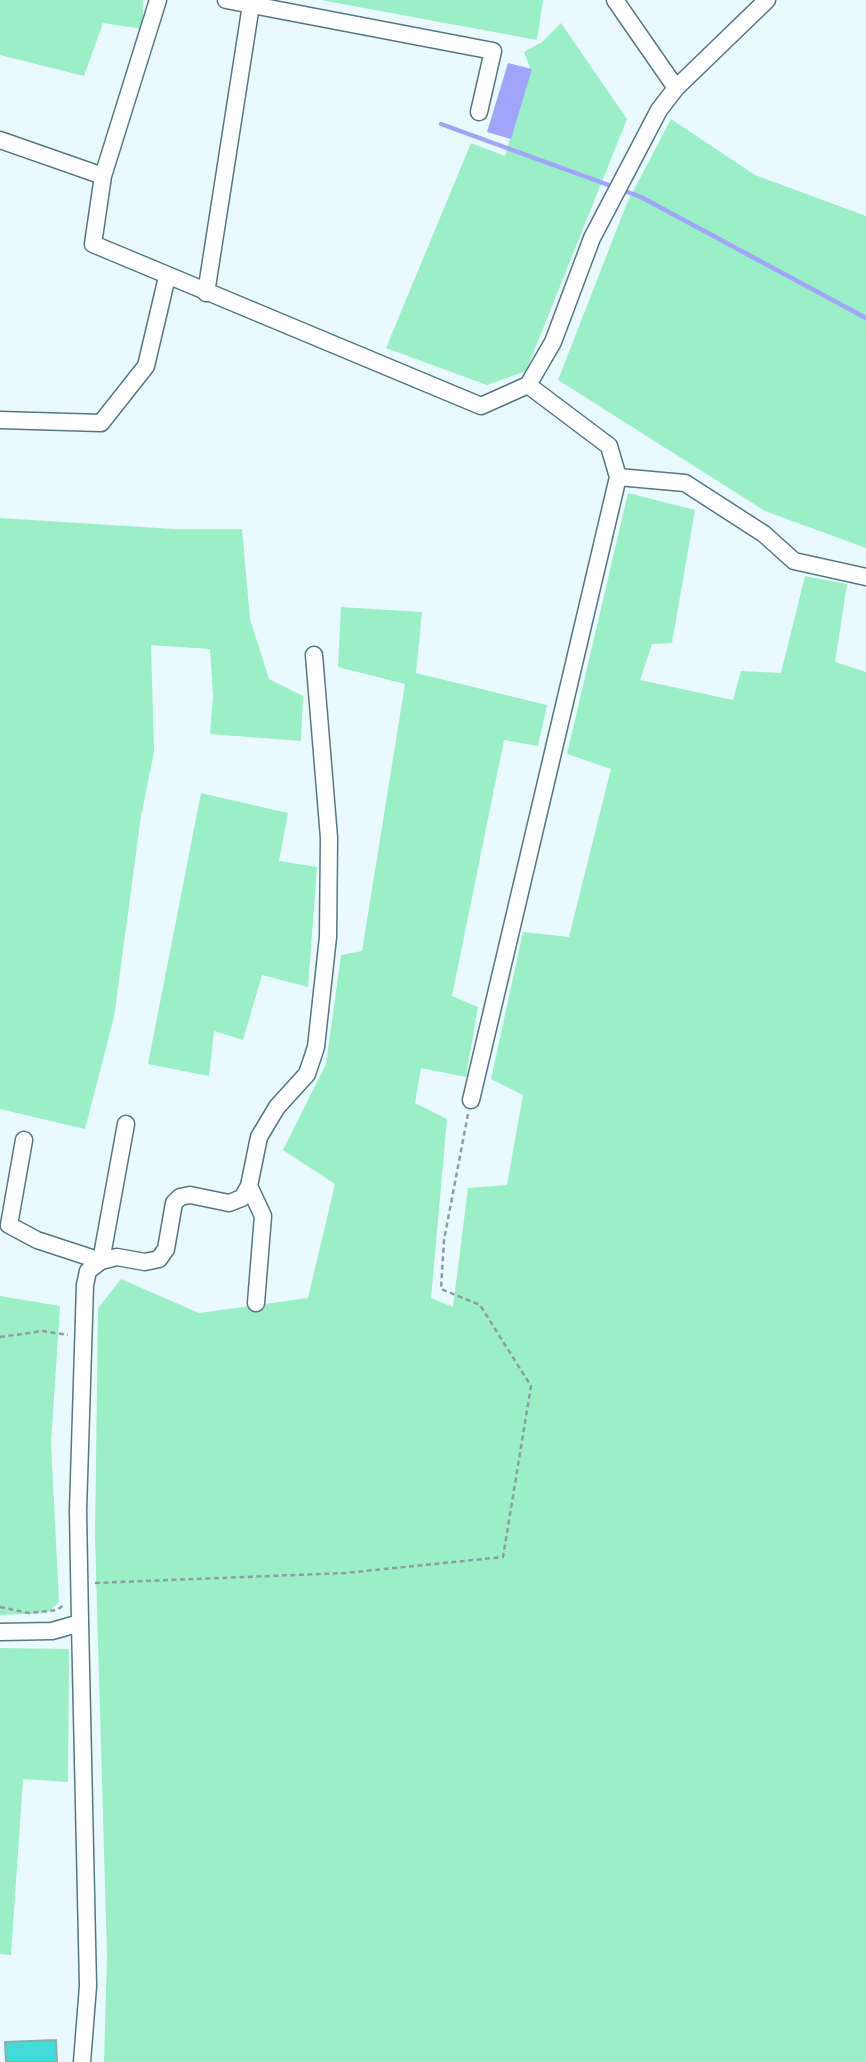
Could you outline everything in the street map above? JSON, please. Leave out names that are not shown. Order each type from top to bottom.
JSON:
[{"type":"street","points":[[158,0],[103,176],[93,244],[167,277],[481,405],[528,385],[552,342],[592,238],[659,110],[676,88],[767,0]]},
{"type":"street","points":[[226,0],[493,51],[479,112]]},
{"type":"street","points":[[615,0],[676,88]]},
{"type":"street","points":[[206,293],[251,5]]},
{"type":"street","points":[[0,140],[103,176]]},
{"type":"street","points":[[0,420],[101,424],[146,366],[167,277]]},
{"type":"street","points":[[471,1100],[618,477],[610,446],[528,385]]},
{"type":"street","points":[[618,477],[685,483],[764,534],[794,561],[866,577]]},
{"type":"street","points":[[82,2062],[88,1986],[78,1511],[85,1285],[88,1271],[101,1261],[117,1257],[145,1262],[159,1259],[166,1249],[174,1203],[180,1196],[190,1195],[229,1203],[242,1198],[248,1186],[259,1137],[277,1107],[306,1074],[316,1046],[328,937],[330,838],[314,655]]},
{"type":"street","points":[[101,1261],[126,1124]]},
{"type":"street","points":[[24,1140],[9,1225],[37,1240],[101,1261]]},
{"type":"street","points":[[248,1186],[258,1204],[264,1224],[256,1303]]},
{"type":"street","points":[[0,1632],[51,1631],[80,1623]]},
{"type":"path","points":[[81,1584],[345,1573],[503,1557],[531,1386],[480,1305],[441,1289],[444,1240],[471,1100]]},
{"type":"path","points":[[0,1337],[43,1331],[69,1335],[75,1339]]},
{"type":"green space","points":[[0,0],[143,0],[143,29],[103,23],[84,76],[0,55]]},
{"type":"green space","points":[[321,0],[543,0],[537,40]]},
{"type":"green space","points":[[561,23],[627,119],[526,371],[487,385],[386,348],[471,143],[505,156],[531,70],[524,52],[542,42]]},
{"type":"green space","points":[[671,119],[755,175],[866,216],[866,548],[765,511],[558,380],[627,203]]},
{"type":"green space","points":[[628,493],[695,510],[672,643],[652,644],[640,680],[733,700],[741,671],[781,673],[805,576],[847,584],[835,662],[866,672],[866,2062],[104,2062],[107,1956],[95,1537],[98,1308],[121,1279],[199,1313],[308,1298],[335,1184],[283,1150],[326,1064],[341,955],[362,951],[405,684],[338,667],[341,607],[422,612],[416,673],[547,705],[538,746],[504,740],[452,996],[478,1007],[466,1077],[421,1068],[415,1103],[447,1119],[431,1298],[453,1307],[468,1188],[507,1185],[523,1095],[491,1079],[523,932],[569,937],[611,769],[567,754]]},
{"type":"green space","points":[[0,518],[174,529],[242,529],[250,619],[269,679],[303,696],[301,741],[210,734],[213,695],[210,649],[151,645],[154,752],[141,816],[114,1017],[85,1129],[0,1109]]},
{"type":"green space","points":[[201,793],[288,813],[279,861],[317,867],[308,987],[262,975],[243,1040],[214,1031],[209,1076],[148,1064]]},
{"type":"green space","points":[[0,1296],[60,1306],[51,1443],[59,1602],[47,1613],[0,1615]]},
{"type":"green space","points":[[0,1648],[69,1649],[68,1782],[23,1779],[11,1955],[0,1954]]},
{"type":"water","points":[[508,63],[532,69],[511,139],[487,132]]},
{"type":"building","points":[[56,2040],[57,2062],[6,2062],[5,2042]]},
{"type":"waterway","points":[[441,124],[614,187]]},
{"type":"waterway","points":[[622,190],[641,197],[866,318]]}]
